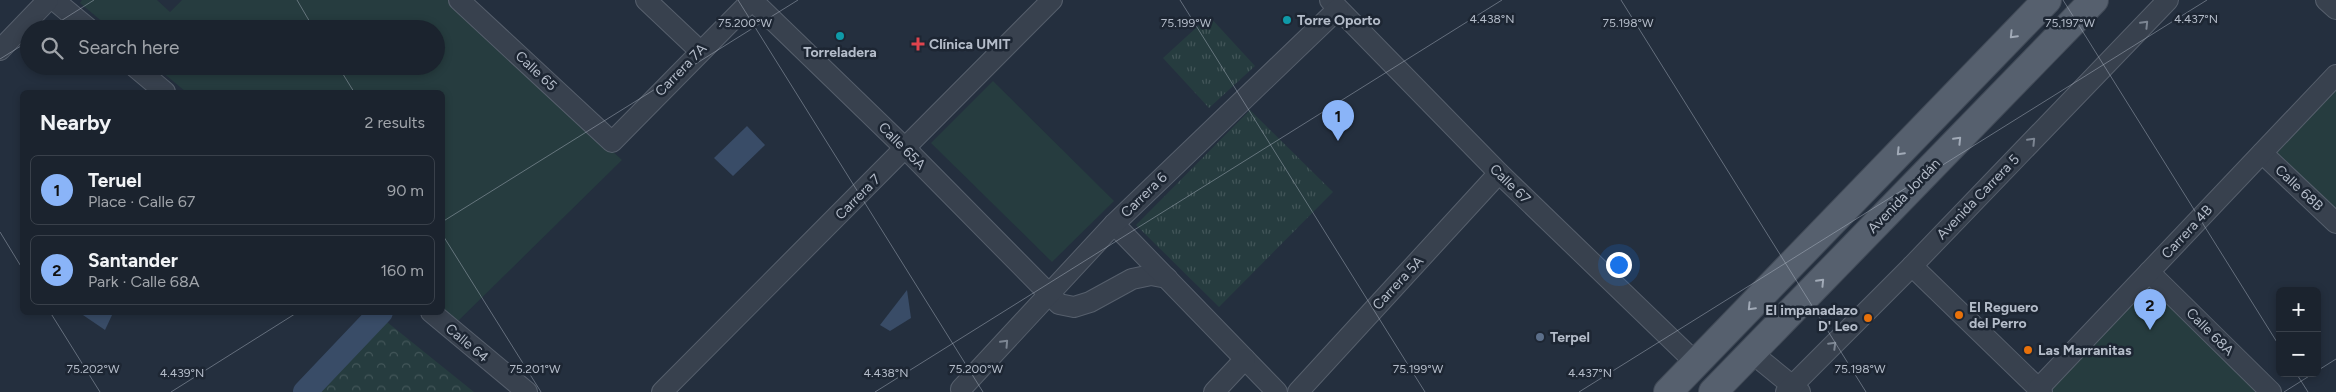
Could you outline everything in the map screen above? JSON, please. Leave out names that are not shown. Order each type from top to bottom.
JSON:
[{"type":"main road","points":[[1668,392],[2047,0]]},
{"type":"main road","name":"Avenida Jordán","points":[[1713,392],[2094,0]]},
{"type":"street","points":[[29,20],[48,0]]},
{"type":"street","points":[[54,0],[77,20]]},
{"type":"street","name":"Calle 65","points":[[459,0],[612,142]]},
{"type":"street","points":[[646,0],[700,51]]},
{"type":"street","name":"Carrera 7A","points":[[612,142],[752,0]]},
{"type":"street","name":"Calle 65A","points":[[752,0],[906,149],[1059,304],[1074,307],[1090,302],[1132,278],[1152,275],[1167,278]]},
{"type":"street","name":"Carrera 7","points":[[662,392],[906,149],[1052,0]]},
{"type":"street","name":"Avenida Carrera 5","points":[[1793,390],[2168,0]]},
{"type":"street","points":[[2326,0],[2336,9]]},
{"type":"street","name":"Calle 67","points":[[1334,4],[1499,173],[1696,363]]},
{"type":"street","name":"Carrera 6","points":[[962,392],[962,389],[1114,224],[1334,4]]},
{"type":"street","points":[[0,50],[20,29]]},
{"type":"street","points":[[145,75],[163,90]]},
{"type":"street","name":"Carrera 4B","points":[[2040,390],[2336,75]]},
{"type":"street","name":"Calle 68B","points":[[2262,153],[2336,223]]},
{"type":"street","name":"Carrera 5A","points":[[1298,392],[1499,173]]},
{"type":"street","points":[[1114,224],[1278,392]]},
{"type":"street","points":[[1912,266],[2040,390]]},
{"type":"street","name":"Calle 68A","points":[[2149,272],[2264,390]]},
{"type":"street","name":"Calle 64","points":[[435,315],[526,392]]},
{"type":"street","points":[[1752,353],[1793,390]]},
{"type":"street","points":[[1214,392],[1246,360]]},
{"type":"green space","points":[[82,0],[157,0],[170,12],[182,0],[448,0],[622,160],[457,322],[445,311],[445,90],[184,90],[166,75],[445,75],[445,20],[100,20],[80,3]]},
{"type":"green space","points":[[1209,16],[1255,66],[1209,108],[1163,58]]},
{"type":"green space","points":[[993,81],[1114,201],[1052,262],[931,143]]},
{"type":"green space","points":[[2336,89],[2336,212],[2276,154]]},
{"type":"green space","points":[[1250,110],[1333,192],[1219,307],[1136,225]]},
{"type":"green space","points":[[2149,272],[2258,392],[2042,392]]},
{"type":"green space","points":[[376,315],[378,315],[474,392],[307,392]]},
{"type":"water","points":[[747,126],[765,145],[733,176],[714,158]]},
{"type":"water","points":[[907,290],[911,318],[890,331],[880,325]]},
{"type":"water","points":[[83,315],[112,315],[105,330]]},
{"type":"waterway","points":[[305,392],[378,315]]},
{"type":"place","name":"Torre Oporto","points":[[1287,20]]},
{"type":"place","name":"Torreladera","points":[[840,36]]},
{"type":"place","name":"Clínica UMIT","points":[[918,44]]},
{"type":"place","name":"Teruel","points":[[1338,141]]},
{"type":"place","name":"El Reguero del Perro","points":[[1959,315]]},
{"type":"place","name":"El impanadazo D' Leo","points":[[1868,318]]},
{"type":"place","name":"Santander","points":[[2150,330]]},
{"type":"place","name":"Terpel","points":[[1540,337]]},
{"type":"place","name":"Las Marranitas","points":[[2028,350]]}]
